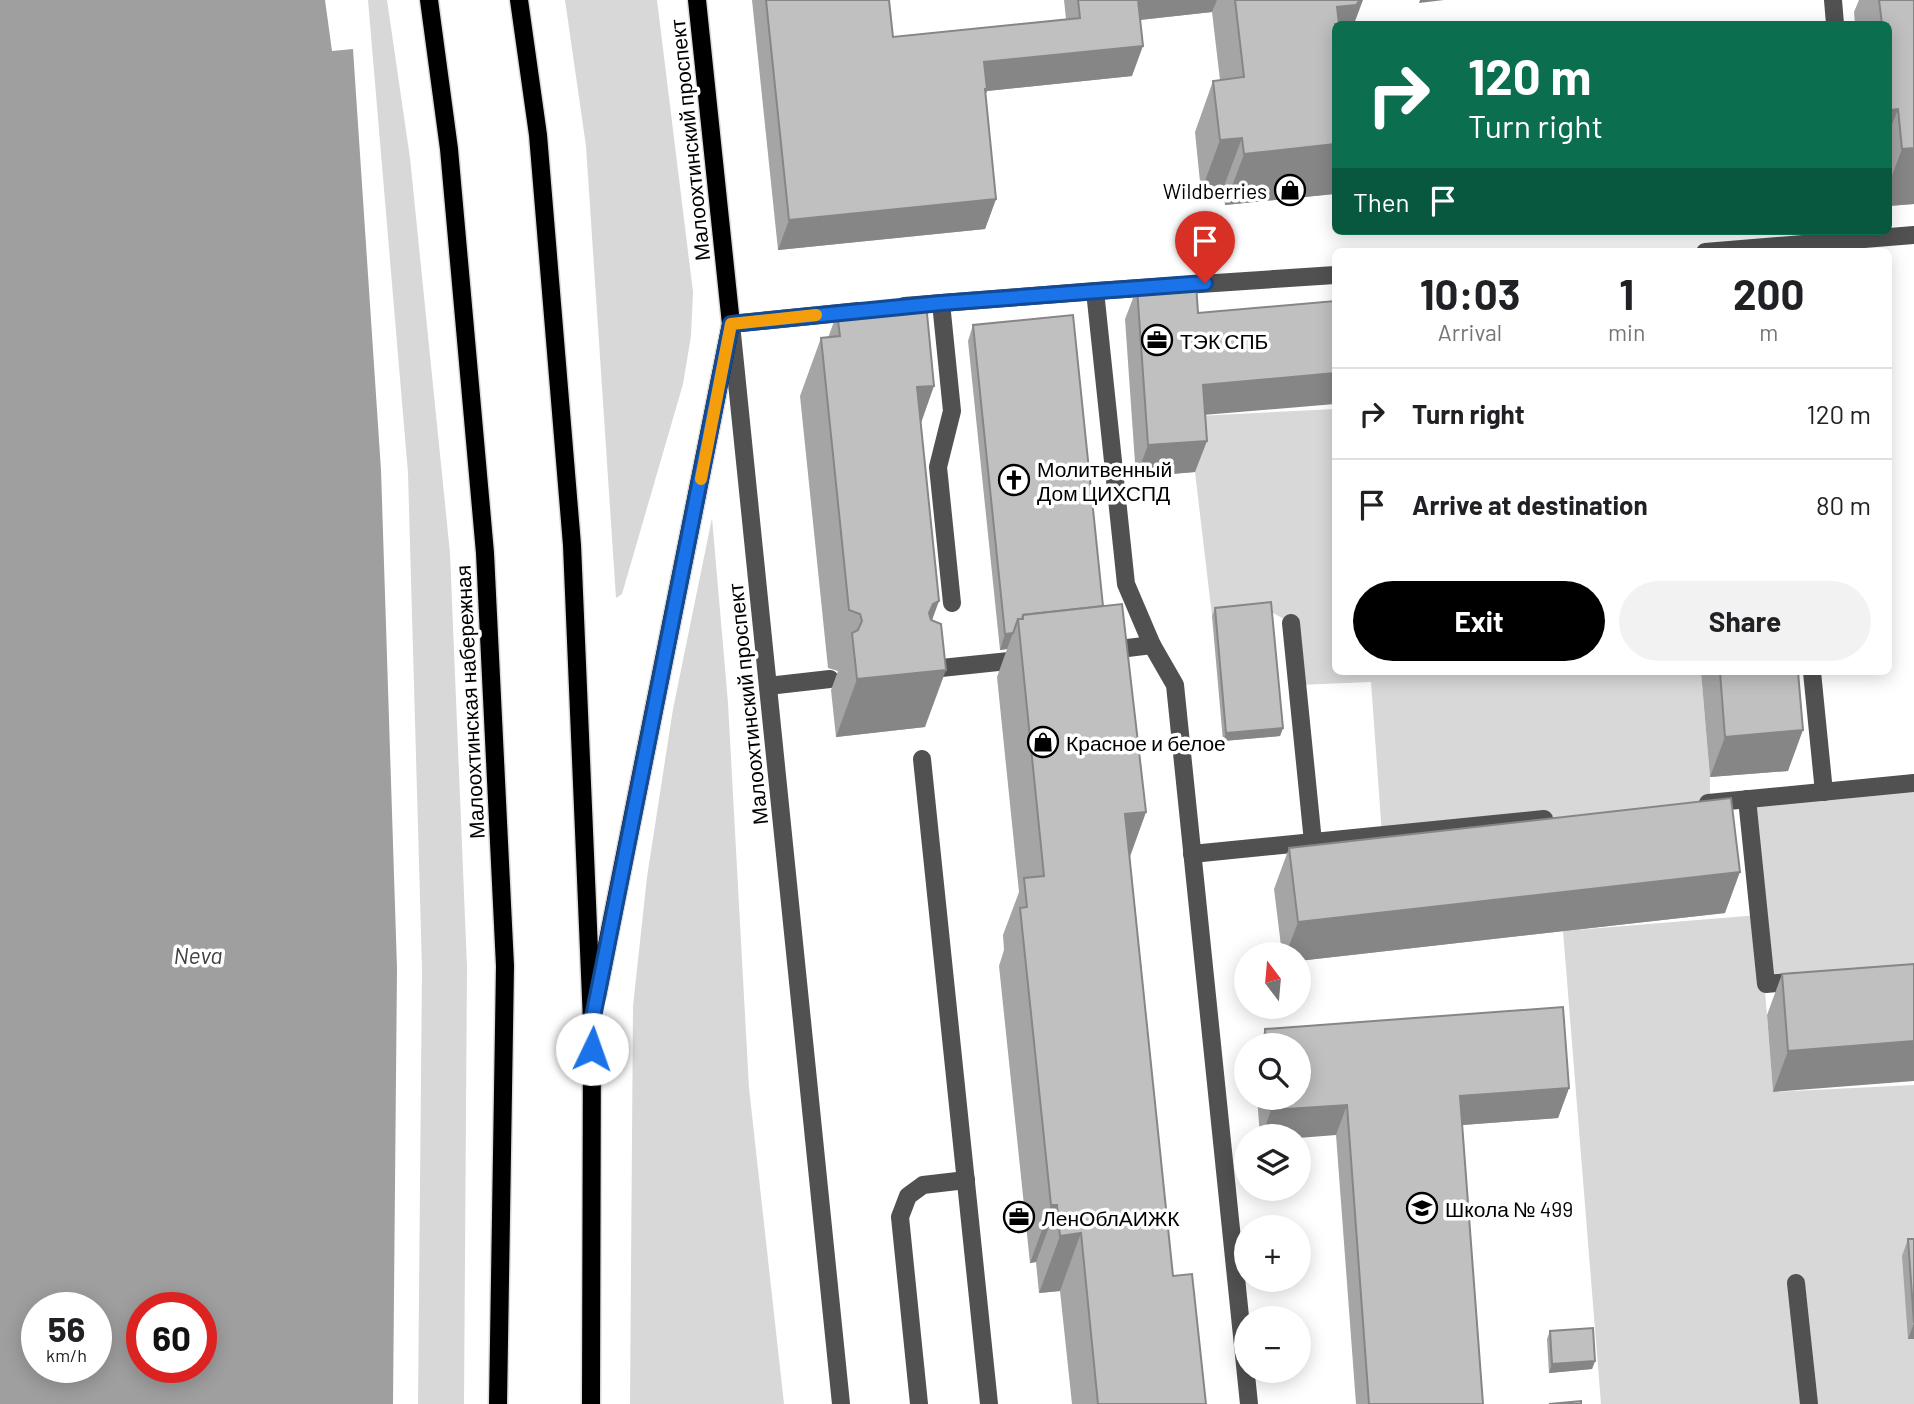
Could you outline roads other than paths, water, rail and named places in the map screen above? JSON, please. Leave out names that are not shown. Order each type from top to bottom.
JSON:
[{"type":"main road","name":"Малоохтинская набережная","points":[[429,0],[449,149],[488,608],[505,966],[498,1404]]},
{"type":"main road","points":[[519,0],[538,135],[572,545],[592,1022],[591,1404]]},
{"type":"main road","name":"Малоохтинский проспект","points":[[697,0],[731,324]]},
{"type":"main road","points":[[592,1022],[731,324]]},
{"type":"street","points":[[1833,0],[1835,21]]},
{"type":"street","points":[[1742,248],[1855,236],[1914,236]]},
{"type":"street","points":[[731,324],[941,303],[1332,275]]},
{"type":"street","points":[[1095,291],[1126,584],[1152,646],[1175,685],[1249,1404]]},
{"type":"street","points":[[941,303],[952,411],[938,467],[952,603]]},
{"type":"street","name":"Малоохтинский проспект","points":[[731,324],[841,1404]]},
{"type":"street","points":[[1292,623],[1313,842]]},
{"type":"street","points":[[1084,653],[1152,646]]},
{"type":"street","points":[[919,670],[1043,657]]},
{"type":"street","points":[[1812,675],[1824,792]]},
{"type":"street","points":[[768,686],[830,679]]},
{"type":"street","points":[[922,759],[989,1404]]},
{"type":"street","points":[[1696,804],[1914,783]]},
{"type":"street","points":[[1747,799],[1766,985],[1820,980]]},
{"type":"street","points":[[1192,854],[1560,818]]},
{"type":"street","points":[[919,1404],[900,1217],[908,1196],[923,1185],[965,1180]]},
{"type":"street","points":[[1796,1283],[1809,1404]]},
{"type":"water","name":"Neva","points":[[0,0],[325,0],[332,51],[353,49],[381,470],[397,968],[393,1404],[0,1404]]},
{"type":"place","name":"Wildberries","points":[[1290,190]]},
{"type":"place","name":"ТЭК СПБ","points":[[1157,340]]},
{"type":"place","name":"Молитвенный Дом ЦИХСПД","points":[[1014,480]]},
{"type":"place","name":"Красное и белое","points":[[1043,742]]},
{"type":"place","name":"Школа № 499","points":[[1422,1208]]},
{"type":"place","name":"ЛенОблАИЖК","points":[[1019,1217]]}]
